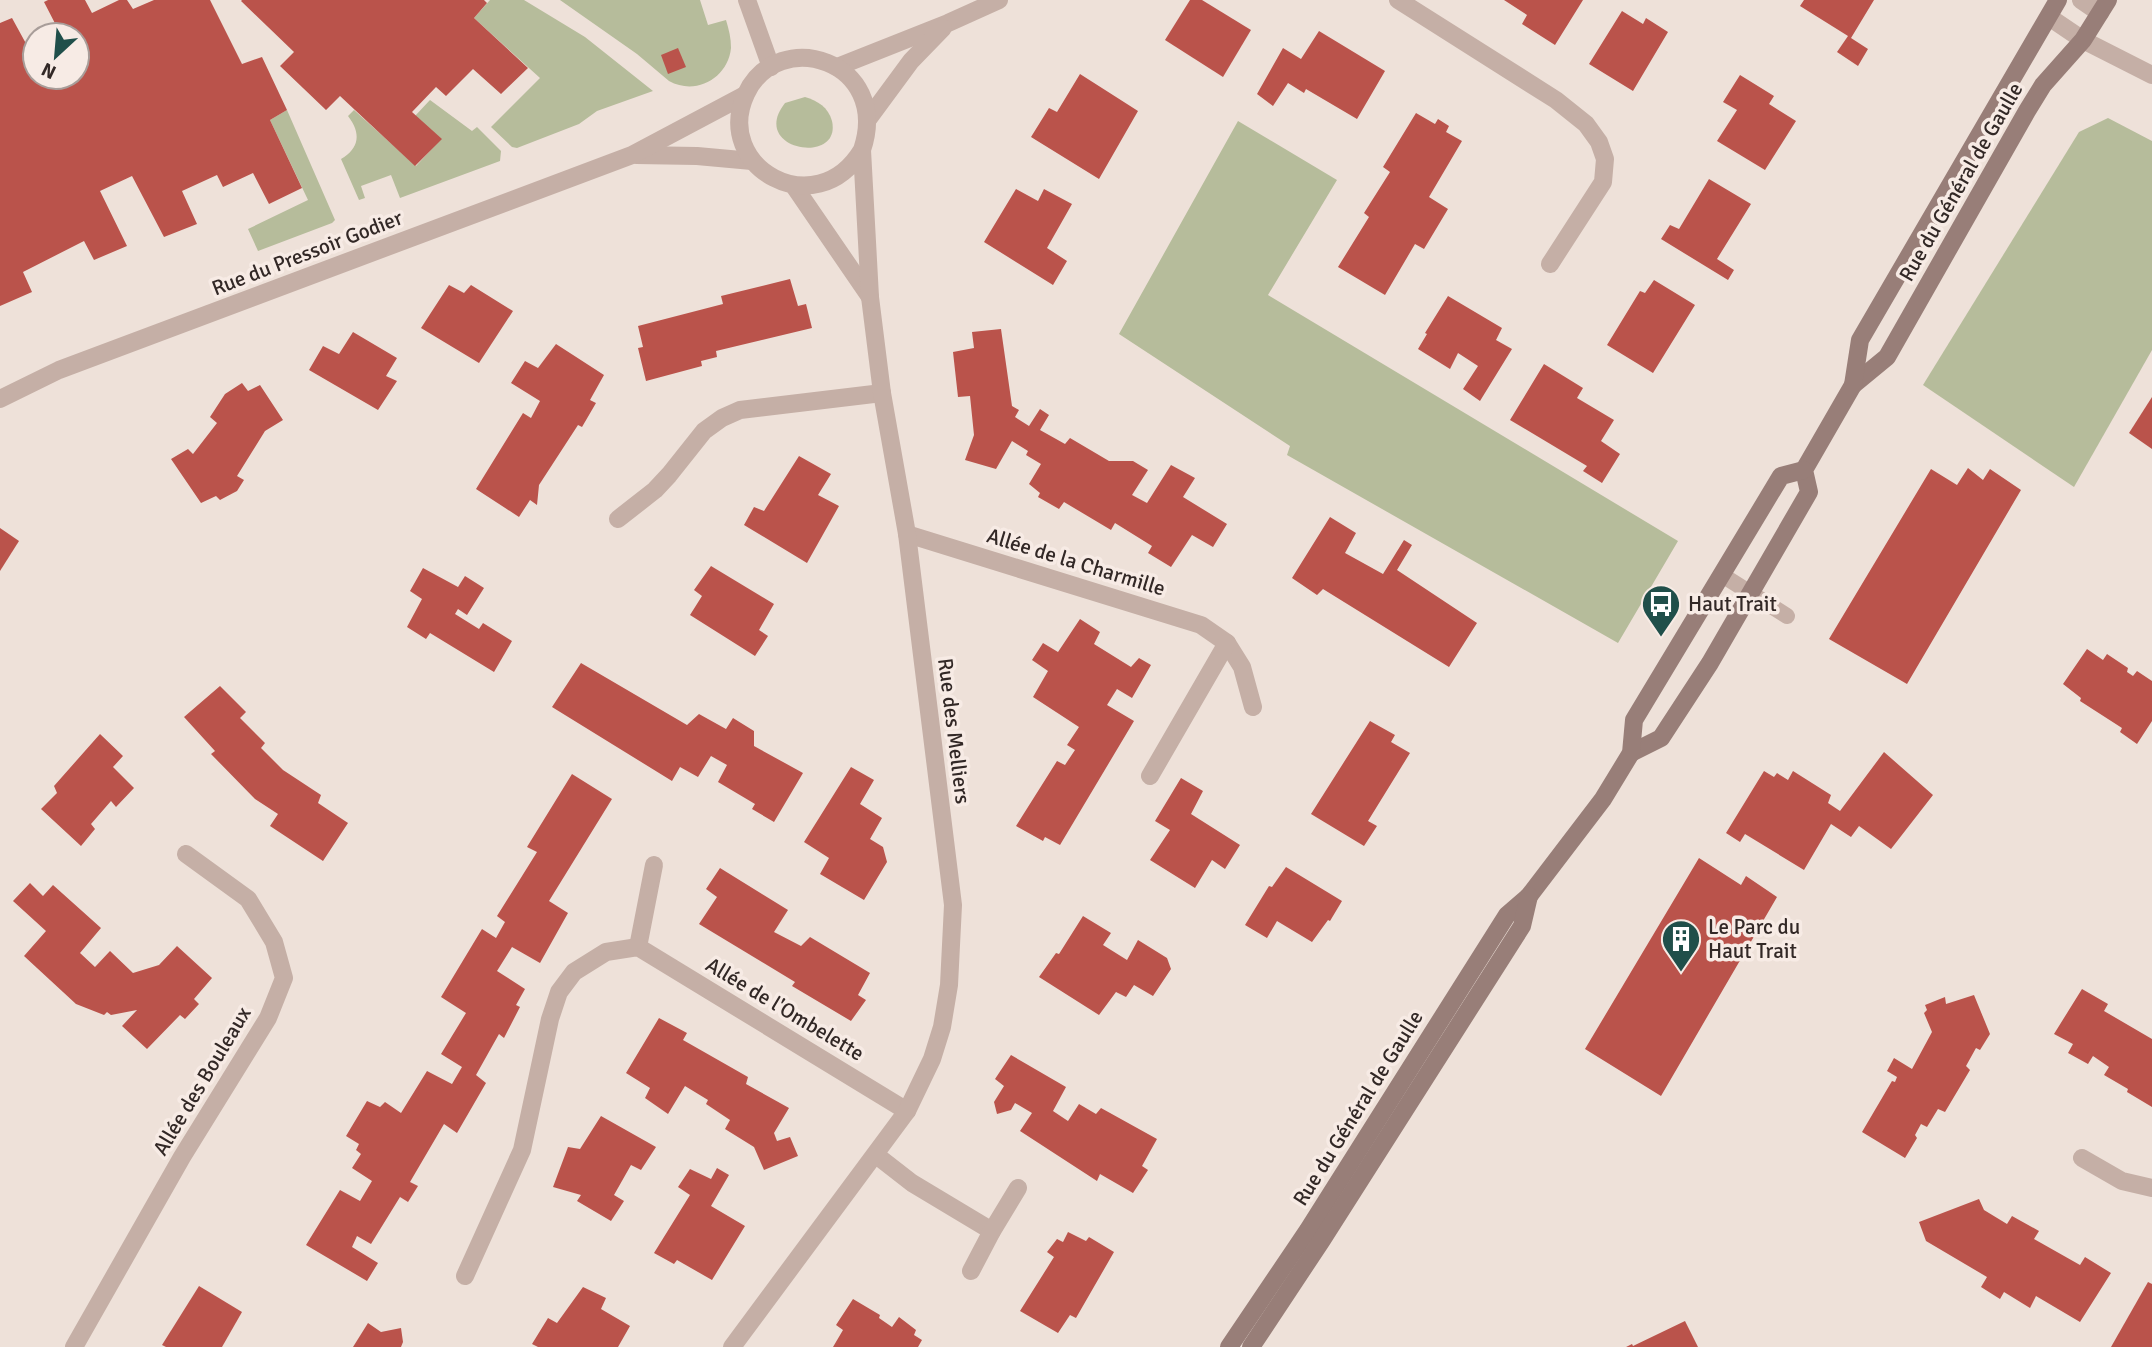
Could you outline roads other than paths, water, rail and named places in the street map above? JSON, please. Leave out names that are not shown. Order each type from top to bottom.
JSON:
[{"type":"main road","name":"Rue du Général de Gaulle","points":[[1853,385],[1860,340],[2058,0]]},
{"type":"main road","name":"Rue du Général de Gaulle","points":[[1631,753],[1661,738],[1703,674],[1809,492],[1804,470],[1853,385],[1887,357],[2043,85],[2083,40],[2104,7]]},
{"type":"main road","name":"Rue du Général de Gaulle","points":[[1229,1347],[1507,915],[1529,896],[1602,799],[1631,753],[1634,720],[1781,477],[1804,470]]},
{"type":"main road","name":"Rue du Général de Gaulle","points":[[1251,1347],[1522,926],[1529,896]]},
{"type":"street","points":[[747,0],[771,66]]},
{"type":"street","points":[[837,67],[999,0]]},
{"type":"street","points":[[1398,0],[1556,100],[1586,124],[1599,142],[1605,159],[1603,182],[1550,264]]},
{"type":"street","points":[[2081,0],[2104,7]]},
{"type":"street","points":[[2049,17],[2083,40],[2152,75]]},
{"type":"street","points":[[869,118],[911,61],[947,23]]},
{"type":"street","points":[[804,57],[837,67],[849,76],[859,89],[869,118],[868,135],[855,162],[834,179],[821,185],[794,186],[764,173],[752,161],[741,136],[739,122],[745,95],[752,84],[771,66],[787,60],[804,57]]},
{"type":"street","name":"Rue du Pressoir Godier","points":[[0,399],[59,370],[632,155],[745,95]]},
{"type":"street","name":"Rue des Melliers","points":[[732,1347],[907,1111],[932,1059],[942,1027],[950,985],[953,905],[906,534],[882,393],[870,297],[862,150]]},
{"type":"street","name":"Rue du Pressoir Godier","points":[[632,155],[697,156],[752,161]]},
{"type":"street","name":"Rue des Melliers","points":[[794,186],[870,297]]},
{"type":"street","points":[[618,519],[662,482],[704,431],[731,414],[740,410],[882,393]]},
{"type":"street","name":"Allée de la Charmille","points":[[906,534],[1202,625],[1227,643],[1242,667],[1253,707]]},
{"type":"street","points":[[1150,776],[1227,643]]},
{"type":"street","name":"Allée des Bouleaux","points":[[74,1347],[182,1157],[268,1018],[284,978],[274,942],[248,899],[186,854]]},
{"type":"street","points":[[466,1276],[522,1150],[550,1019],[559,992],[574,972],[606,952],[638,947],[654,865]]},
{"type":"street","name":"Allée de l'Ombelette","points":[[638,947],[907,1111]]},
{"type":"street","points":[[876,1155],[912,1183],[992,1231]]},
{"type":"street","points":[[2082,1158],[2122,1181],[2152,1188]]},
{"type":"street","points":[[971,1270],[1018,1188]]},
{"type":"lane","points":[[1722,575],[1787,616]]},
{"type":"place","name":"Haut Trait","points":[[1661,638]]},
{"type":"place","name":"Le Parc du Haut Trait","points":[[1681,973]]}]
